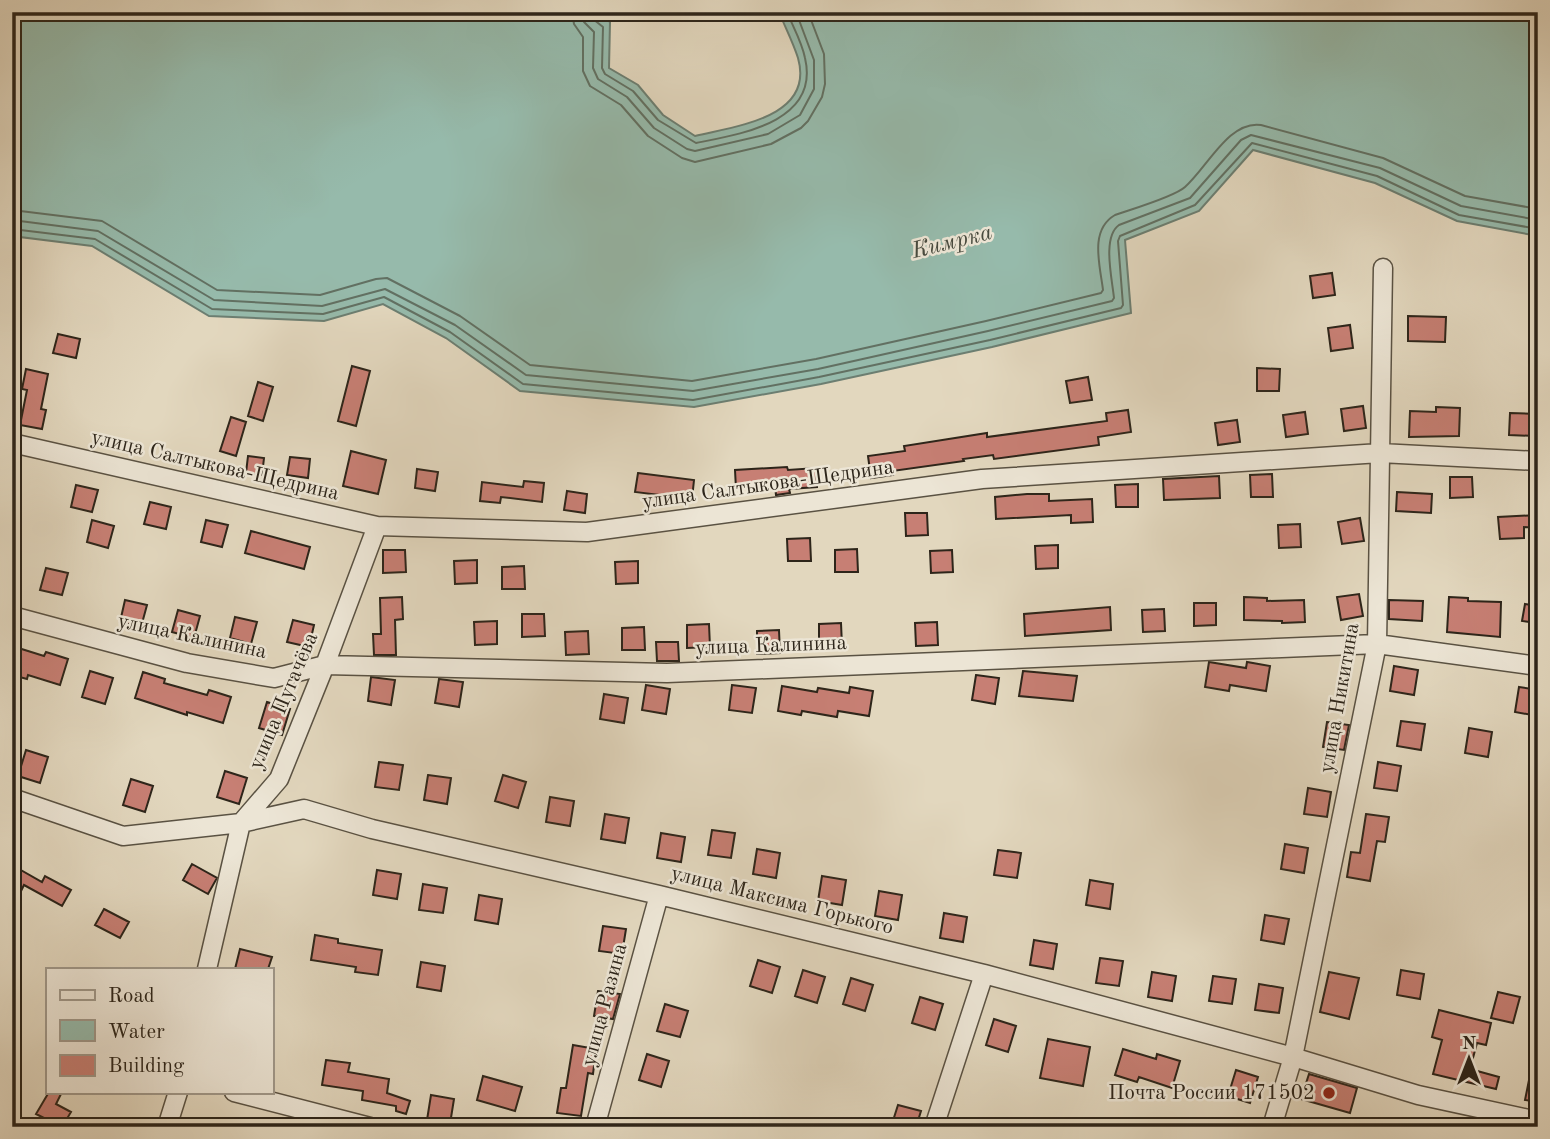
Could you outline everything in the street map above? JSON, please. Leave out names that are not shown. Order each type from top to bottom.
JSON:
[{"type":"street","name":"улица Никитина","points":[[1272,1127],[1293,1057],[1377,644],[1383,268]]},
{"type":"street","name":"улица Салтыкова-Щедрина","points":[[12,443],[377,526],[587,532],[982,479],[1380,453],[1538,461]]},
{"type":"street","name":"улица Пугачёва","points":[[207,968],[241,823],[279,779],[377,526]]},
{"type":"street","name":"улица Калинина","points":[[12,616],[187,663],[274,678],[325,665],[667,673],[1377,644],[1538,666]]},
{"type":"street","name":"улица Максима Горького","points":[[12,798],[122,836],[241,823],[304,809],[372,829],[984,974],[1293,1057],[1418,1095],[1538,1121]]},
{"type":"street","name":"улица Разина","points":[[596,1127],[659,895]]},
{"type":"street","points":[[934,1127],[984,974]]},
{"type":"street","points":[[167,1127],[177,1094]]},
{"type":"street","points":[[242,1094],[370,1127]]},
{"type":"water","name":"Кимрка","points":[[12,12],[594,12],[610,22],[609,68],[638,85],[663,115],[695,136],[768,116],[795,94],[800,78],[798,58],[779,12],[1538,12],[1538,236],[1457,221],[1375,183],[1253,150],[1199,211],[1125,240],[1131,313],[992,347],[821,384],[694,407],[520,391],[446,338],[383,304],[324,321],[209,316],[92,246],[12,236]]},
{"type":"building","points":[[1332,273],[1335,295],[1313,298],[1310,276]]},
{"type":"building","points":[[1408,316],[1446,317],[1445,342],[1408,341]]},
{"type":"building","points":[[1350,325],[1353,348],[1331,351],[1328,328]]},
{"type":"building","points":[[58,334],[80,339],[76,358],[53,353]]},
{"type":"building","points":[[352,366],[370,371],[356,426],[338,421]]},
{"type":"building","points":[[1257,368],[1280,369],[1279,391],[1257,391]]},
{"type":"building","points":[[26,369],[48,374],[41,409],[46,410],[42,429],[20,425],[27,390],[22,389]]},
{"type":"building","points":[[1088,377],[1092,400],[1070,403],[1066,381]]},
{"type":"building","points":[[258,382],[273,387],[263,421],[248,416]]},
{"type":"building","points":[[1363,406],[1366,428],[1344,431],[1341,409]]},
{"type":"building","points":[[1436,407],[1460,408],[1459,436],[1409,437],[1410,411],[1436,412]]},
{"type":"building","points":[[1128,410],[1131,432],[1098,437],[1099,445],[994,459],[993,455],[963,459],[964,461],[892,471],[893,475],[871,478],[868,456],[905,451],[904,446],[987,433],[987,437],[1107,421],[1106,413]]},
{"type":"building","points":[[1305,412],[1308,434],[1286,437],[1283,415]]},
{"type":"building","points":[[1510,413],[1537,414],[1536,436],[1509,435]]},
{"type":"building","points":[[231,417],[246,422],[236,456],[220,451]]},
{"type":"building","points":[[1237,420],[1240,442],[1218,445],[1215,423]]},
{"type":"building","points":[[351,451],[386,460],[378,494],[343,486]]},
{"type":"building","points":[[248,456],[264,458],[262,475],[246,473]]},
{"type":"building","points":[[290,457],[310,459],[308,478],[287,475]]},
{"type":"building","points":[[787,467],[788,470],[816,468],[817,487],[789,489],[790,493],[776,495],[775,487],[736,489],[735,470]]},
{"type":"building","points":[[417,469],[438,472],[435,491],[415,488]]},
{"type":"building","points":[[638,473],[694,480],[692,499],[635,492]]},
{"type":"building","points":[[1272,474],[1273,497],[1251,497],[1250,475]]},
{"type":"building","points":[[1219,476],[1220,498],[1164,500],[1163,479]]},
{"type":"building","points":[[1450,477],[1472,477],[1473,497],[1450,498]]},
{"type":"building","points":[[524,481],[544,483],[542,502],[501,497],[500,503],[480,501],[482,482],[523,487]]},
{"type":"building","points":[[1138,484],[1138,507],[1116,507],[1115,485]]},
{"type":"building","points":[[76,485],[98,490],[92,512],[71,507]]},
{"type":"building","points":[[567,491],[587,494],[585,513],[564,510]]},
{"type":"building","points":[[1397,492],[1432,494],[1431,513],[1396,511]]},
{"type":"building","points":[[1049,494],[1049,501],[1092,499],[1093,522],[1071,523],[1071,515],[996,519],[995,497]]},
{"type":"building","points":[[150,502],[171,507],[166,529],[144,524]]},
{"type":"building","points":[[905,513],[927,513],[928,535],[906,536]]},
{"type":"building","points":[[1538,515],[1538,528],[1524,527],[1524,538],[1500,539],[1498,517]]},
{"type":"building","points":[[1360,518],[1364,541],[1342,544],[1338,522]]},
{"type":"building","points":[[92,520],[114,526],[108,548],[87,542]]},
{"type":"building","points":[[206,520],[228,525],[222,547],[201,542]]},
{"type":"building","points":[[1300,524],[1301,547],[1279,548],[1278,525]]},
{"type":"building","points":[[251,531],[310,547],[304,569],[245,553]]},
{"type":"building","points":[[810,538],[811,561],[788,561],[787,539]]},
{"type":"building","points":[[1058,545],[1058,568],[1036,569],[1035,546]]},
{"type":"building","points":[[857,549],[858,572],[835,572],[835,550]]},
{"type":"building","points":[[383,550],[405,550],[406,572],[383,573]]},
{"type":"building","points":[[952,550],[953,572],[931,573],[930,551]]},
{"type":"building","points":[[477,560],[477,583],[455,584],[454,561]]},
{"type":"building","points":[[638,561],[638,583],[616,584],[615,562]]},
{"type":"building","points":[[524,566],[525,589],[502,589],[502,567]]},
{"type":"building","points":[[46,568],[68,573],[62,595],[40,590]]},
{"type":"building","points":[[1359,594],[1363,616],[1341,620],[1337,597]]},
{"type":"building","points":[[402,597],[403,619],[395,620],[396,655],[374,655],[373,634],[381,634],[380,598]]},
{"type":"building","points":[[1244,597],[1267,598],[1267,601],[1304,600],[1305,622],[1244,620]]},
{"type":"building","points":[[1449,597],[1468,598],[1468,601],[1501,602],[1500,637],[1447,632]]},
{"type":"building","points":[[125,600],[147,605],[141,627],[120,622]]},
{"type":"building","points":[[1389,600],[1423,601],[1422,621],[1389,619]]},
{"type":"building","points":[[1194,603],[1216,603],[1216,625],[1194,626]]},
{"type":"building","points":[[1525,604],[1538,606],[1538,623],[1522,621]]},
{"type":"building","points":[[1110,607],[1111,630],[1025,636],[1024,614]]},
{"type":"building","points":[[1164,609],[1165,631],[1143,632],[1142,610]]},
{"type":"building","points":[[178,610],[200,616],[194,638],[172,632]]},
{"type":"building","points":[[522,614],[544,614],[545,636],[522,637]]},
{"type":"building","points":[[235,617],[257,622],[251,644],[230,638]]},
{"type":"building","points":[[293,620],[314,625],[309,647],[287,642]]},
{"type":"building","points":[[497,621],[497,644],[475,645],[474,622]]},
{"type":"building","points":[[937,622],[938,645],[916,646],[915,623]]},
{"type":"building","points":[[841,623],[842,646],[819,646],[819,624]]},
{"type":"building","points":[[709,624],[710,647],[687,648],[687,625]]},
{"type":"building","points":[[644,627],[645,650],[622,650],[622,628]]},
{"type":"building","points":[[779,630],[780,653],[757,654],[757,631]]},
{"type":"building","points":[[588,631],[589,654],[566,655],[565,632]]},
{"type":"building","points":[[656,642],[678,642],[679,661],[657,661]]},
{"type":"building","points":[[12,646],[44,656],[46,652],[68,659],[60,685],[28,675],[27,679],[12,675]]},
{"type":"building","points":[[1209,662],[1246,668],[1247,662],[1270,666],[1266,691],[1230,685],[1229,691],[1205,687]]},
{"type":"building","points":[[1394,666],[1418,670],[1414,695],[1390,691]]},
{"type":"building","points":[[90,671],[113,678],[105,704],[82,697]]},
{"type":"building","points":[[1023,671],[1077,676],[1073,701],[1019,696]]},
{"type":"building","points":[[143,672],[165,679],[164,683],[207,695],[209,690],[231,697],[223,723],[187,712],[187,715],[135,698]]},
{"type":"building","points":[[976,675],[999,678],[995,704],[972,700]]},
{"type":"building","points":[[371,677],[395,680],[391,705],[368,701]]},
{"type":"building","points":[[439,679],[463,682],[459,707],[435,703]]},
{"type":"building","points":[[646,685],[670,689],[666,714],[642,710]]},
{"type":"building","points":[[732,685],[756,688],[752,713],[729,710]]},
{"type":"building","points":[[782,686],[817,692],[818,688],[849,693],[850,687],[873,691],[869,716],[838,711],[837,717],[802,711],[801,715],[778,711]]},
{"type":"building","points":[[1519,687],[1538,690],[1538,716],[1515,712]]},
{"type":"building","points":[[604,694],[628,698],[624,723],[600,719]]},
{"type":"building","points":[[267,702],[290,709],[282,735],[259,728]]},
{"type":"building","points":[[1401,721],[1425,724],[1421,750],[1397,746]]},
{"type":"building","points":[[1327,722],[1349,725],[1344,750],[1323,747]]},
{"type":"building","points":[[1469,728],[1492,732],[1488,757],[1465,753]]},
{"type":"building","points":[[26,750],[48,757],[40,783],[18,776]]},
{"type":"building","points":[[379,762],[403,765],[399,790],[375,787]]},
{"type":"building","points":[[1378,762],[1401,766],[1397,791],[1374,788]]},
{"type":"building","points":[[225,771],[247,778],[239,804],[217,797]]},
{"type":"building","points":[[428,775],[451,778],[447,804],[424,800]]},
{"type":"building","points":[[503,775],[526,782],[518,808],[495,801]]},
{"type":"building","points":[[131,779],[153,786],[145,812],[123,805]]},
{"type":"building","points":[[1308,788],[1331,792],[1327,817],[1304,814]]},
{"type":"building","points":[[550,797],[574,801],[570,826],[546,822]]},
{"type":"building","points":[[605,814],[629,818],[625,843],[601,839]]},
{"type":"building","points":[[1366,814],[1389,817],[1385,842],[1377,841],[1370,881],[1347,877],[1351,852],[1360,853]]},
{"type":"building","points":[[712,830],[735,833],[731,858],[708,855]]},
{"type":"building","points":[[661,833],[685,837],[681,862],[657,858]]},
{"type":"building","points":[[1285,844],[1308,848],[1304,873],[1281,869]]},
{"type":"building","points":[[757,849],[780,853],[776,878],[753,874]]},
{"type":"building","points":[[998,850],[1021,853],[1017,878],[994,875]]},
{"type":"building","points":[[192,864],[217,878],[208,894],[183,880]]},
{"type":"building","points":[[12,865],[42,882],[45,876],[71,890],[62,906],[24,885],[21,891],[12,886]]},
{"type":"building","points":[[377,870],[401,874],[397,899],[373,895]]},
{"type":"building","points":[[822,876],[846,880],[842,905],[818,901]]},
{"type":"building","points":[[1090,880],[1113,884],[1110,909],[1086,905]]},
{"type":"building","points":[[423,884],[447,888],[443,913],[419,910]]},
{"type":"building","points":[[879,891],[902,895],[898,920],[875,916]]},
{"type":"building","points":[[479,895],[502,899],[498,924],[475,920]]},
{"type":"building","points":[[104,909],[129,922],[120,938],[95,925]]},
{"type":"building","points":[[944,913],[967,917],[963,942],[940,938]]},
{"type":"building","points":[[1265,915],[1289,919],[1284,944],[1261,940]]},
{"type":"building","points":[[603,926],[626,929],[622,954],[599,951]]},
{"type":"building","points":[[315,935],[338,939],[338,943],[382,950],[378,975],[355,972],[356,967],[311,960]]},
{"type":"building","points":[[1034,940],[1057,944],[1053,969],[1030,965]]},
{"type":"building","points":[[240,949],[272,957],[268,968],[235,968]]},
{"type":"building","points":[[1100,958],[1123,961],[1119,986],[1096,983]]},
{"type":"building","points":[[758,960],[780,967],[772,993],[750,986]]},
{"type":"building","points":[[421,962],[445,966],[441,991],[417,987]]},
{"type":"building","points":[[803,970],[825,977],[817,1003],[795,996]]},
{"type":"building","points":[[1401,970],[1424,974],[1420,999],[1397,995]]},
{"type":"building","points":[[1152,972],[1176,976],[1172,1001],[1148,997]]},
{"type":"building","points":[[1329,972],[1359,978],[1349,1019],[1320,1012]]},
{"type":"building","points":[[1213,976],[1236,979],[1232,1004],[1209,1001]]},
{"type":"building","points":[[851,978],[873,985],[865,1011],[843,1004]]},
{"type":"building","points":[[1259,984],[1283,988],[1279,1013],[1255,1010]]},
{"type":"building","points":[[598,991],[620,994],[613,1019],[594,1016]]},
{"type":"building","points":[[1498,992],[1520,997],[1513,1023],[1491,1018]]},
{"type":"building","points":[[920,997],[943,1004],[935,1030],[912,1023]]},
{"type":"building","points":[[665,1004],[688,1011],[680,1037],[657,1031]]},
{"type":"building","points":[[1439,1010],[1491,1023],[1486,1045],[1477,1043],[1470,1069],[1499,1077],[1496,1089],[1433,1074],[1442,1040],[1432,1037]]},
{"type":"building","points":[[994,1019],[1016,1026],[1008,1052],[986,1045]]},
{"type":"building","points":[[1048,1039],[1090,1047],[1083,1086],[1040,1078]]},
{"type":"building","points":[[573,1045],[596,1049],[593,1074],[588,1073],[581,1116],[557,1113],[561,1088],[566,1088]]},
{"type":"building","points":[[1123,1049],[1156,1059],[1157,1054],[1180,1061],[1172,1088],[1139,1077],[1137,1082],[1115,1075]]},
{"type":"building","points":[[647,1054],[669,1061],[661,1087],[639,1080]]},
{"type":"building","points":[[326,1060],[350,1063],[348,1072],[389,1079],[387,1093],[410,1101],[406,1114],[396,1111],[396,1106],[362,1100],[363,1091],[322,1085]]},
{"type":"building","points":[[1532,1065],[1538,1065],[1538,1102],[1525,1100]]},
{"type":"building","points":[[1236,1070],[1258,1077],[1250,1103],[1228,1096]]},
{"type":"building","name":"Почта России 171502","points":[[1309,1074],[1357,1088],[1350,1113],[1301,1099]]},
{"type":"building","points":[[483,1076],[522,1087],[515,1111],[477,1100]]},
{"type":"building","points":[[48,1094],[61,1094],[56,1104],[71,1112],[62,1127],[36,1114]]},
{"type":"building","points":[[431,1095],[454,1099],[450,1124],[427,1120]]},
{"type":"building","points":[[898,1105],[921,1111],[916,1127],[891,1127]]},
{"type":"place","name":"Почта России 171502","points":[[1329,1093]]}]
